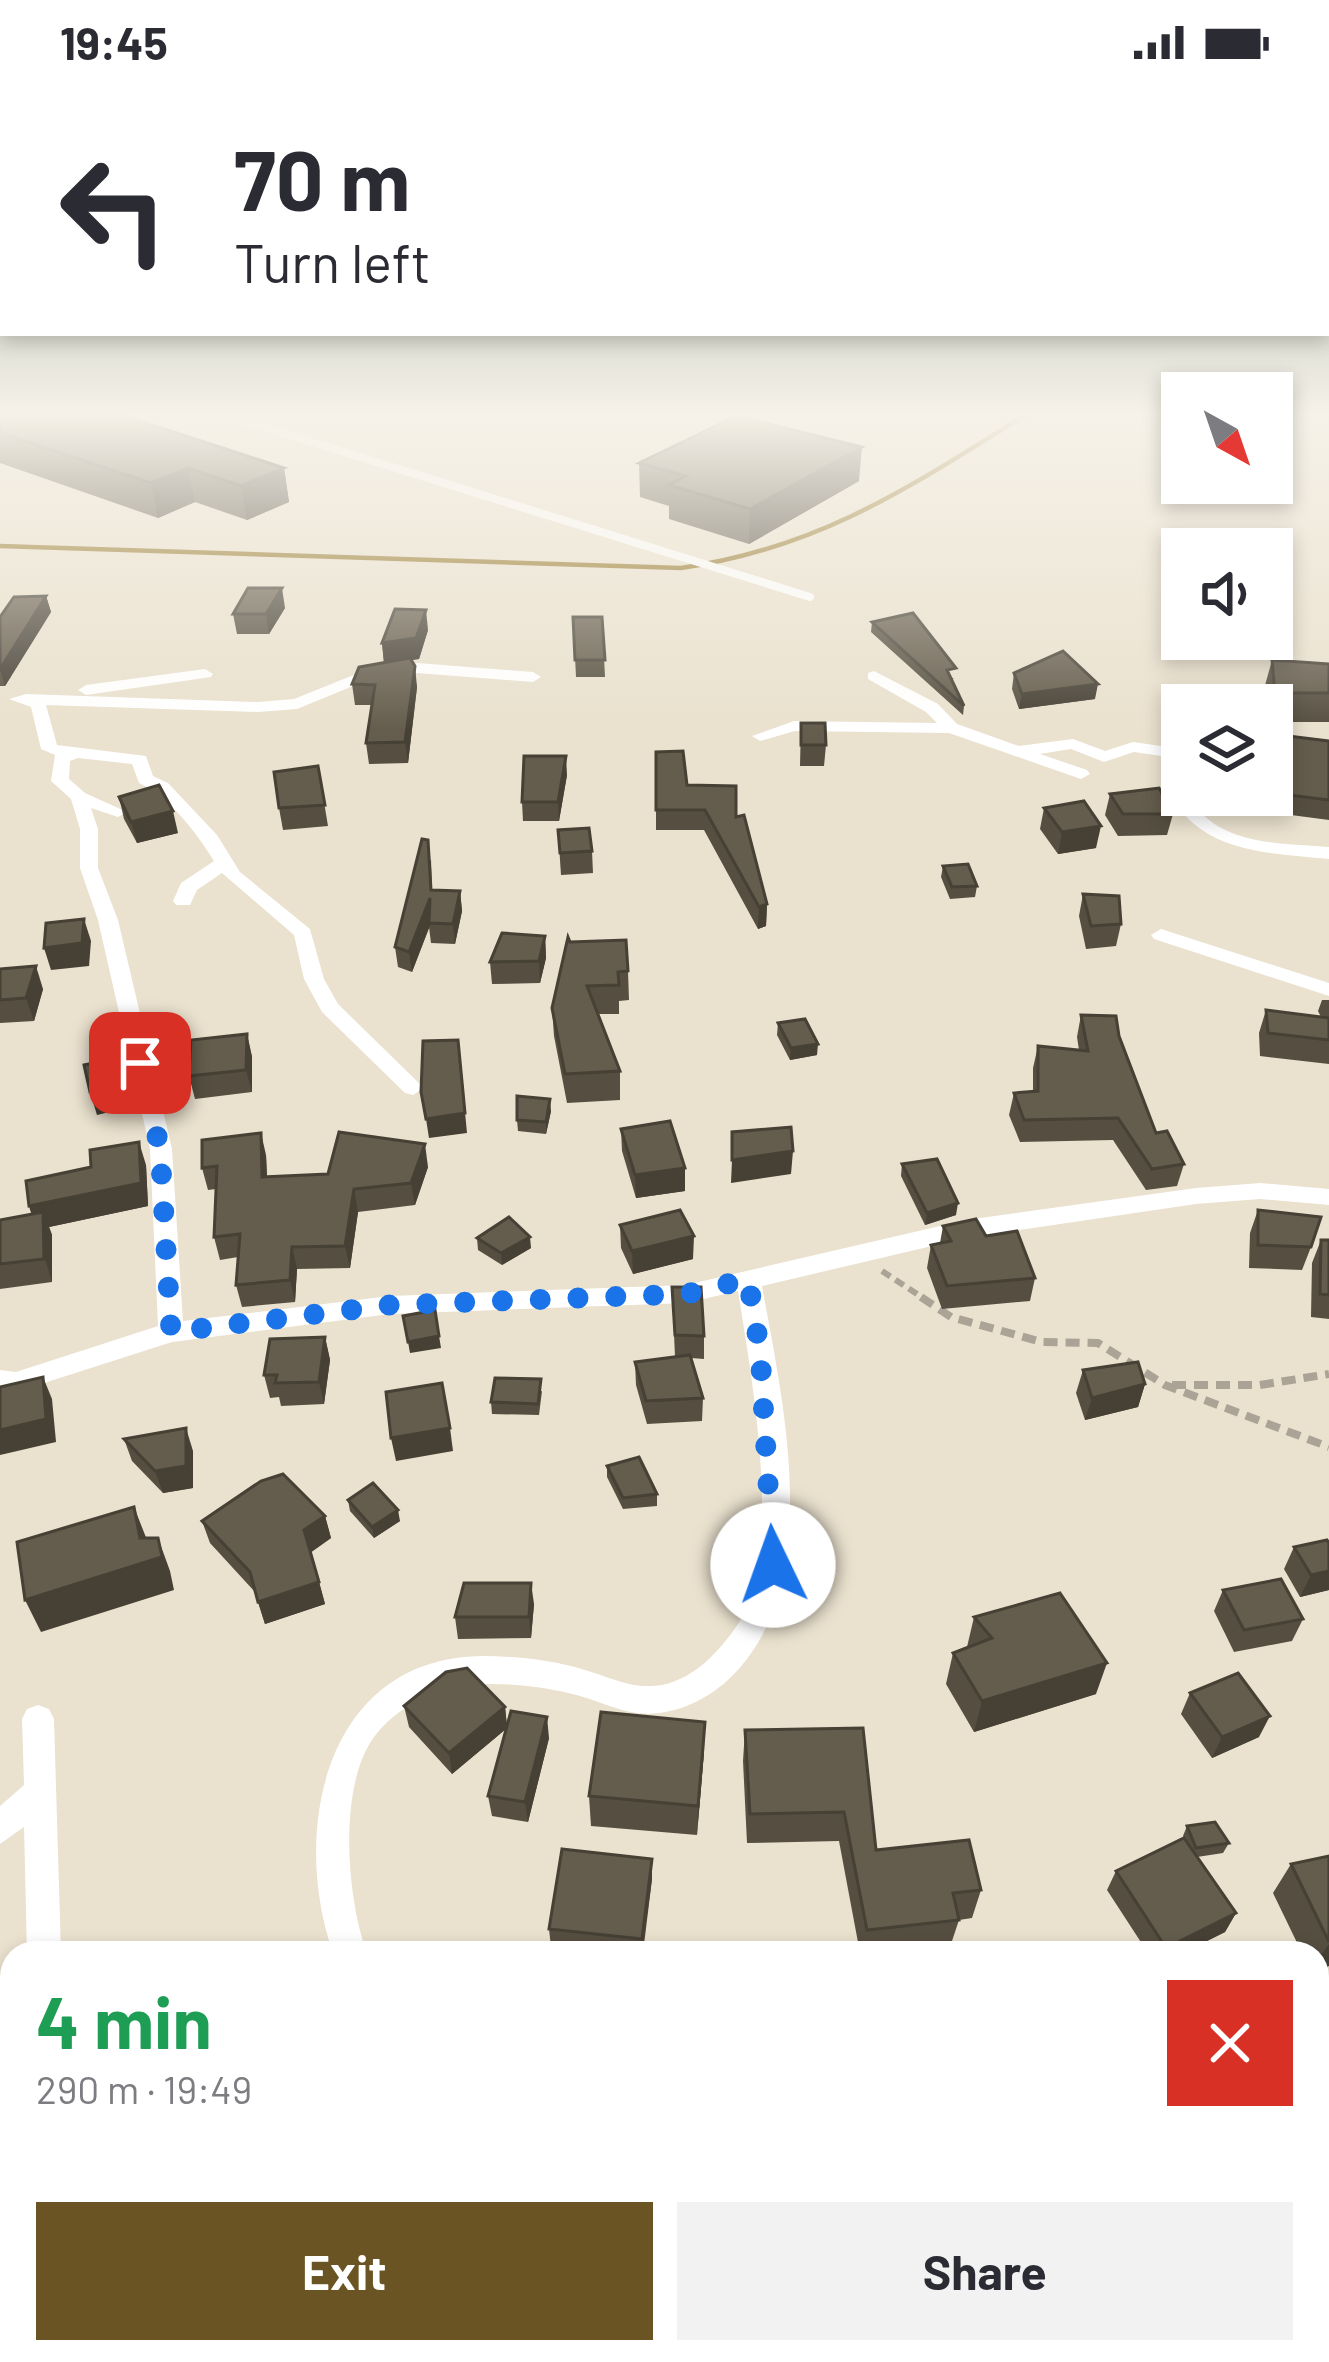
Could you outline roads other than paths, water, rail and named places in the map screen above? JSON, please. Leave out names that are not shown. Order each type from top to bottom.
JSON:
[{"type":"street","points":[[8,698],[257,707],[297,704],[368,675],[417,668],[533,677]]},
{"type":"street","points":[[8,698],[205,674]]},
{"type":"street","points":[[874,676],[932,708],[951,728]]},
{"type":"street","points":[[8,698],[38,704],[50,748],[140,760],[146,779],[162,788],[224,863],[303,933],[305,953],[329,1007],[413,1088]]},
{"type":"street","points":[[760,736],[794,726],[951,728],[1081,773]]},
{"type":"street","points":[[1016,752],[1073,744],[1104,757],[1133,747],[1161,751]]},
{"type":"street","points":[[76,752],[61,758],[60,781],[79,796],[118,812]]},
{"type":"street","points":[[79,796],[89,829],[88,868],[108,920],[160,1149],[171,1332]]},
{"type":"street","points":[[1190,816],[1223,838],[1329,854]]},
{"type":"street","points":[[184,902],[188,887],[224,863]]},
{"type":"street","points":[[1161,935],[1329,990]]},
{"type":"street","points":[[0,1380],[16,1382],[171,1332],[390,1305],[686,1294],[966,1229],[1196,1196],[1260,1191],[1329,1196]]},
{"type":"street","points":[[345,1941],[339,1924],[336,1799],[360,1731],[404,1695],[456,1671],[490,1670],[578,1682],[641,1701],[708,1683],[731,1662],[773,1565],[760,1351],[748,1279]]},
{"type":"street","points":[[38,1719],[44,1941]]},
{"type":"street","points":[[0,1828],[38,1793]]},
{"type":"lane","points":[[558,518],[810,597]]},
{"type":"waterway","points":[[0,546],[681,568],[778,545],[846,518]]}]
